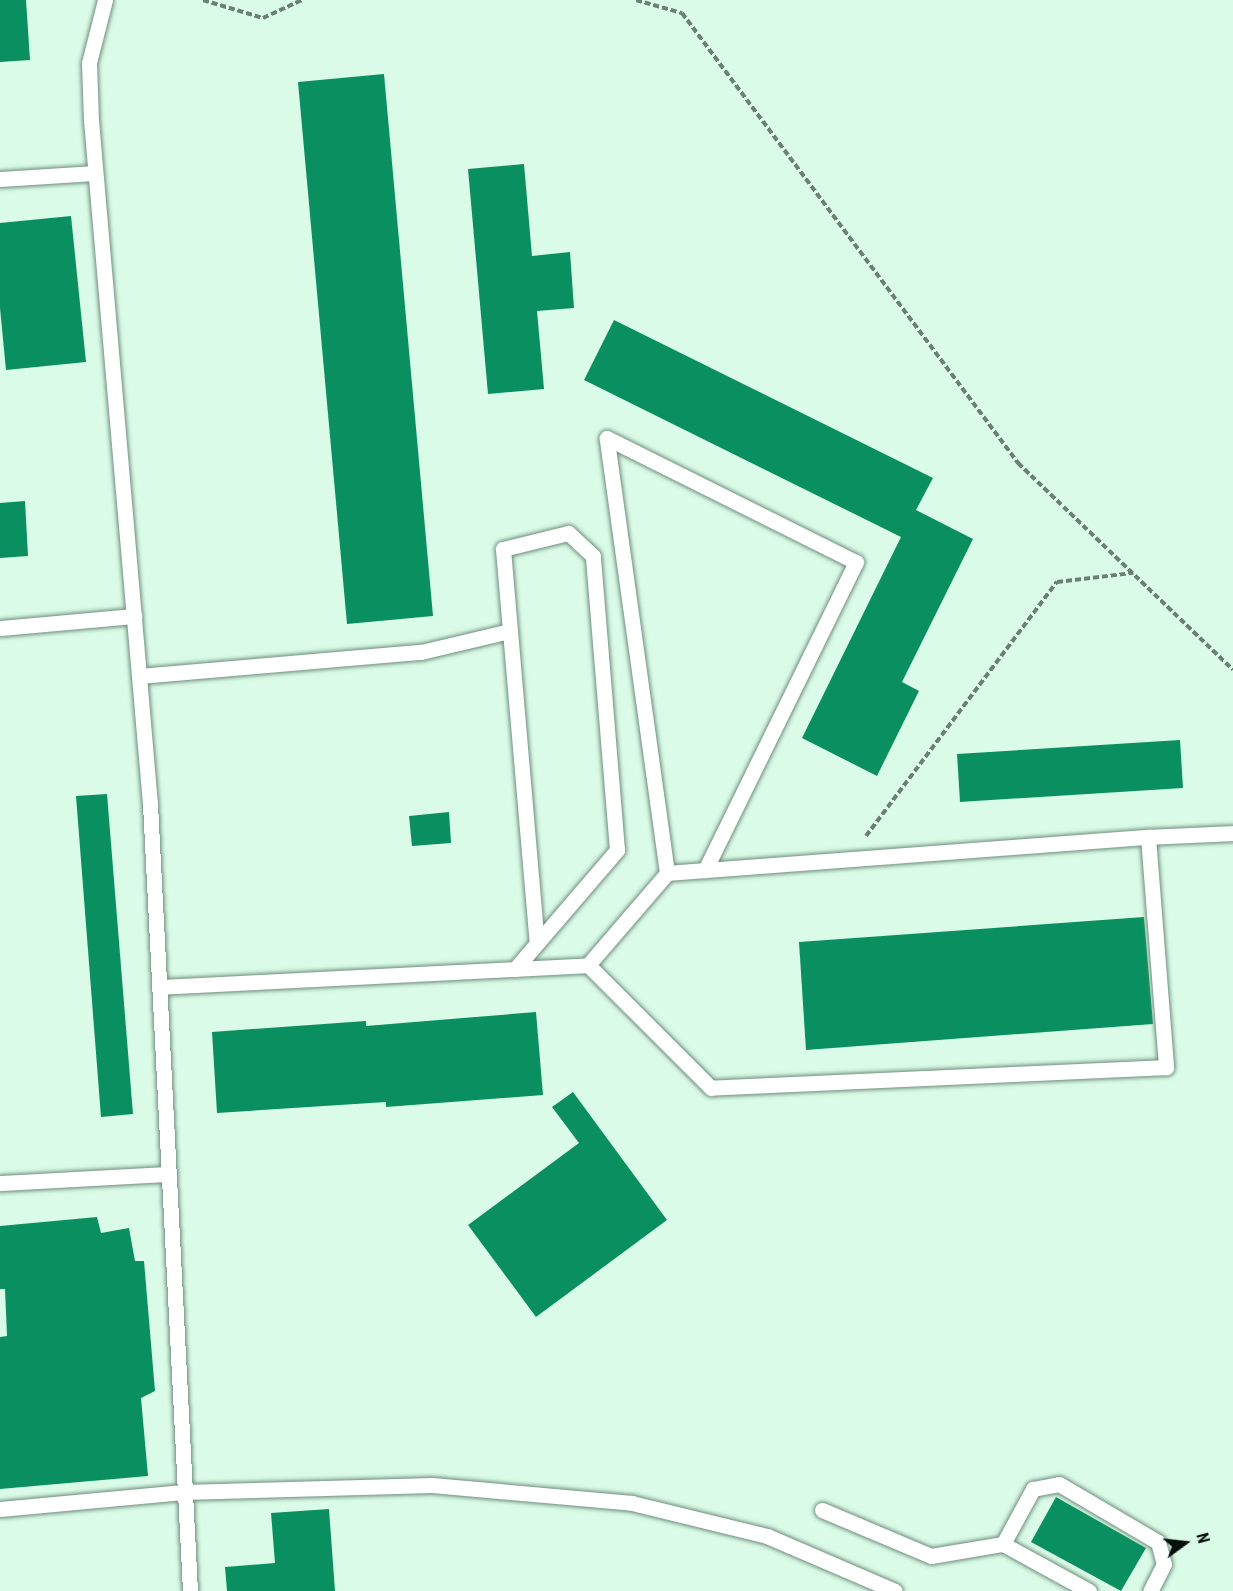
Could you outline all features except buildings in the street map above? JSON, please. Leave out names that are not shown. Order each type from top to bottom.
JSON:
[{"type":"lane","points":[[105,0],[89,63],[95,173],[139,676],[159,987],[183,1492],[190,1591]]},
{"type":"lane","points":[[0,179],[95,173]]},
{"type":"lane","points":[[668,873],[608,438],[856,562],[705,870]]},
{"type":"lane","points":[[515,969],[617,850],[593,556],[568,533],[503,549],[537,942]]},
{"type":"lane","points":[[0,628],[134,616]]},
{"type":"lane","points":[[139,676],[421,652],[510,631]]},
{"type":"lane","points":[[159,987],[588,965],[668,873],[1148,837],[1233,833]]},
{"type":"lane","points":[[588,965],[711,1088],[1166,1067],[1148,837]]},
{"type":"lane","points":[[0,1183],[168,1174]]},
{"type":"lane","points":[[1003,1544],[1033,1489],[1059,1484],[1158,1542],[1164,1564],[1150,1591]]},
{"type":"lane","points":[[0,1509],[183,1492],[432,1485],[632,1503],[767,1536],[895,1591]]},
{"type":"lane","points":[[822,1510],[931,1556],[1003,1544],[1089,1591]]},
{"type":"path","points":[[203,0],[263,18],[302,0]]},
{"type":"path","points":[[636,0],[682,13],[1018,463],[1233,670]]},
{"type":"path","points":[[847,860],[1057,582],[1134,573]]}]
